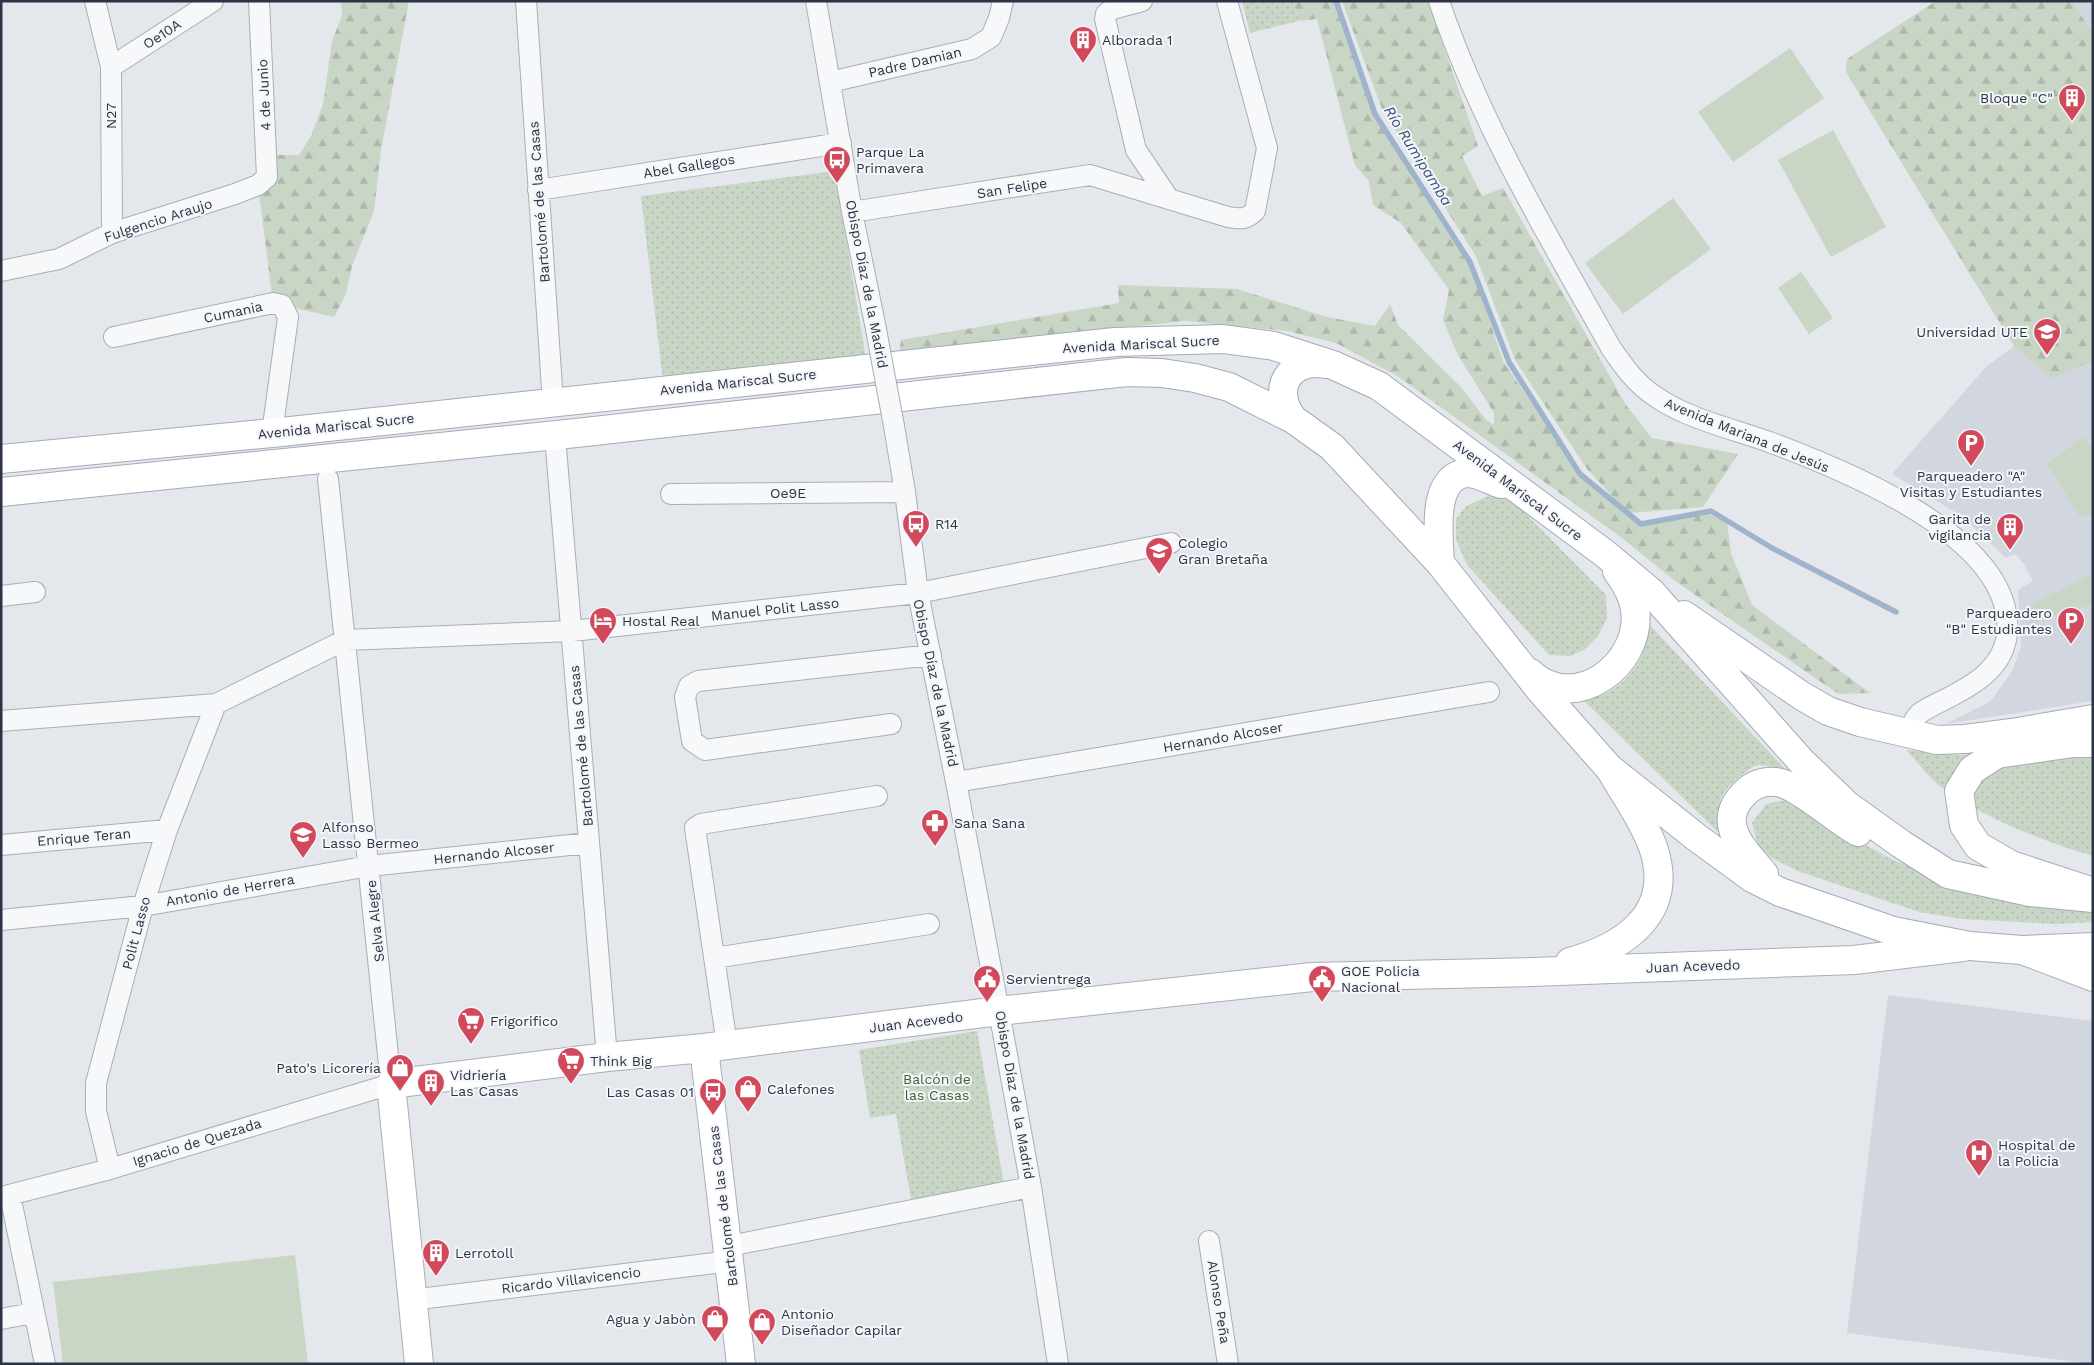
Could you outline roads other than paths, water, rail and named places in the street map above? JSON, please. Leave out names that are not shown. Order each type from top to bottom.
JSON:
[{"type":"main road","name":"Avenida Mariscal Sucre","points":[[1,458],[272,433],[1115,342],[1223,339],[1274,346],[1332,365],[1379,386],[1604,554],[1651,592],[1751,707],[1828,787],[1856,812],[1948,874],[2030,892],[2093,898]]},
{"type":"main road","points":[[1293,420],[1285,409],[1282,398],[1288,377],[1305,363],[1316,362],[1332,365]]},
{"type":"main road","name":"Avenida Mariscal Sucre","points":[[1,492],[555,436],[1127,372],[1162,373],[1195,378],[1229,387],[1293,420],[1332,448],[1440,563],[1516,660],[1609,768],[1726,860],[1752,878],[1780,892],[1894,931],[1970,946],[2022,950],[2093,947]]},
{"type":"main road","points":[[1440,563],[1439,509],[1446,485],[1454,477],[1468,473],[1516,489]]},
{"type":"main road","points":[[1516,660],[1535,678],[1553,687],[1582,685],[1596,681],[1614,669],[1628,652],[1635,630],[1635,608],[1629,587],[1604,554]]},
{"type":"main road","points":[[1651,592],[1802,696],[1828,711],[1860,722],[1937,740],[1965,740],[2093,719]]},
{"type":"main road","points":[[2093,743],[2073,743],[1997,754],[1972,770],[1959,791],[1964,825],[1978,846],[2011,865],[2093,892]]},
{"type":"main road","name":"Juan Acevedo","points":[[1532,972],[1592,956],[1610,948],[1629,936],[1650,909],[1656,892],[1658,873],[1654,850],[1642,824],[1609,768]]},
{"type":"main road","points":[[1780,892],[1738,844],[1731,824],[1732,815],[1741,796],[1753,786],[1764,782],[1781,783],[1789,787],[1878,844],[1948,874]]},
{"type":"main road","name":"Avenida Mariscal Sucre","points":[[1854,960],[1970,946]]},
{"type":"main road","points":[[2022,950],[2093,977]]},
{"type":"main road","name":"Juan Acevedo","points":[[391,1084],[607,1056],[716,1047],[999,1011],[1312,977],[1532,972],[1854,960]]},
{"type":"main road","name":"Bartolomé de las Casas","points":[[716,1047],[730,1254],[741,1364]]},
{"type":"main road","name":"Selva Alegre","points":[[391,1084],[411,1300],[419,1364]]},
{"type":"street","name":"N27","points":[[95,1],[111,67],[112,233]]},
{"type":"street","name":"Oe10A","points":[[111,67],[213,1]]},
{"type":"street","name":"4 de Junio","points":[[258,185],[267,177],[259,1]]},
{"type":"street","name":"Bartolomé de las Casas","points":[[526,1],[553,403]]},
{"type":"street","name":"Obispo Díaz de la Madrid","points":[[816,1],[852,212],[894,426],[918,593],[956,782],[1031,1186],[1058,1364]]},
{"type":"street","name":"Padre Damian","points":[[830,82],[972,49],[991,37],[999,18],[1003,1]]},
{"type":"street","points":[[1142,1],[1112,9],[1106,14],[1105,19],[1136,150],[1169,199]]},
{"type":"street","name":"San Felipe","points":[[852,212],[1090,175],[1243,220],[1255,211],[1267,148],[1226,1]]},
{"type":"street","name":"Avenida Mariana de Jesús","points":[[1439,1],[1454,45],[1499,146],[1611,348],[1631,377],[1656,397],[1681,411],[1774,444],[1883,491],[1937,524],[1962,543],[1990,576],[2000,594],[2005,614],[2007,634],[2001,654],[1986,675],[1967,688],[1919,714],[1908,734]]},
{"type":"street","name":"Abel Gallegos","points":[[538,190],[841,143]]},
{"type":"street","name":"Fulgencio Araujo","points":[[1,271],[59,259],[112,233],[258,185]]},
{"type":"street","name":"Cumania","points":[[114,337],[272,303],[282,305],[288,317],[272,433]]},
{"type":"street","name":"Bartolomé de las Casas","points":[[555,436],[607,1056]]},
{"type":"street","name":"Selva Alegre","points":[[328,479],[391,1084]]},
{"type":"street","name":"Oe9E","points":[[671,494],[905,492]]},
{"type":"street","name":"Manuel Polit Lasso","points":[[345,640],[572,631],[918,593],[1170,543]]},
{"type":"street","points":[[1,596],[35,592]]},
{"type":"street","points":[[1,721],[216,704],[345,640]]},
{"type":"street","points":[[891,724],[705,750],[692,741],[685,696],[689,686],[698,681],[931,655]]},
{"type":"street","name":"Hernando Alcoser","points":[[956,782],[1489,692]]},
{"type":"street","name":"Polit Lasso","points":[[110,1169],[96,1111],[96,1082],[143,906],[167,830],[216,704]]},
{"type":"street","points":[[716,1047],[715,958],[695,832],[697,825],[877,796]]},
{"type":"street","name":"Enrique Teran","points":[[1,845],[167,830]]},
{"type":"street","name":"Hernando Alcoser","points":[[369,866],[589,844]]},
{"type":"street","name":"Antonio de Herrera","points":[[1,920],[143,906],[369,866]]},
{"type":"street","points":[[715,958],[929,924]]},
{"type":"street","name":"Ignacio de Quezada","points":[[6,1196],[110,1169],[391,1084]]},
{"type":"street","name":"Ricardo Villavicencio","points":[[411,1300],[730,1254],[1031,1186]]},
{"type":"street","points":[[6,1196],[45,1364]]},
{"type":"street","name":"Alonso Peña","points":[[1209,1241],[1228,1364]]},
{"type":"street","points":[[1,1318],[33,1313]]},
{"type":"waterway","name":"Río Rumipamba","points":[[1336,1],[1375,114],[1470,262],[1509,362],[1580,474],[1641,524],[1711,511],[1772,548],[1896,612]]},
{"type":"place","name":"Alborada 1","points":[[1083,64]]},
{"type":"place","name":"Bloque \"C\"","points":[[2072,122]]},
{"type":"place","name":"Parque La Primavera","points":[[837,184]]},
{"type":"place","name":"Universidad UTE","points":[[2047,356]]},
{"type":"place","name":"Parqueadero \"A\" Visitas y Estudiantes","points":[[1971,467]]},
{"type":"place","name":"R14","points":[[916,548]]},
{"type":"place","name":"Garita de vigilancia","points":[[2010,551]]},
{"type":"place","name":"Colegio Gran Bretaña","points":[[1159,575]]},
{"type":"place","name":"Hostal Real","points":[[603,645]]},
{"type":"place","name":"Parqueadero \"B\" Estudiantes","points":[[2071,645]]},
{"type":"place","name":"Sana Sana","points":[[935,847]]},
{"type":"place","name":"Alfonso Lasso Bermeo","points":[[303,859]]},
{"type":"place","name":"Servientrega","points":[[987,1003]]},
{"type":"place","name":"GOE Policia Nacional","points":[[1322,1003]]},
{"type":"place","name":"Frigorifico","points":[[471,1045]]},
{"type":"place","name":"Think Big","points":[[571,1085]]},
{"type":"place","name":"Pato's Licorería","points":[[400,1092]]},
{"type":"place","name":"Vidriería Las Casas","points":[[431,1107]]},
{"type":"place","name":"Calefones","points":[[748,1113]]},
{"type":"place","name":"Las Casas 01","points":[[713,1116]]},
{"type":"place","name":"Hospital de la Policia","points":[[1979,1177]]},
{"type":"place","name":"Lerrotoll","points":[[436,1277]]},
{"type":"place","name":"Agua y Jabòn","points":[[715,1343]]},
{"type":"place","name":"Antonio Diseñador Capilar","points":[[762,1346]]},
{"type":"park label","name":"Balcón de las Casas","points":[[937,1088]]}]
